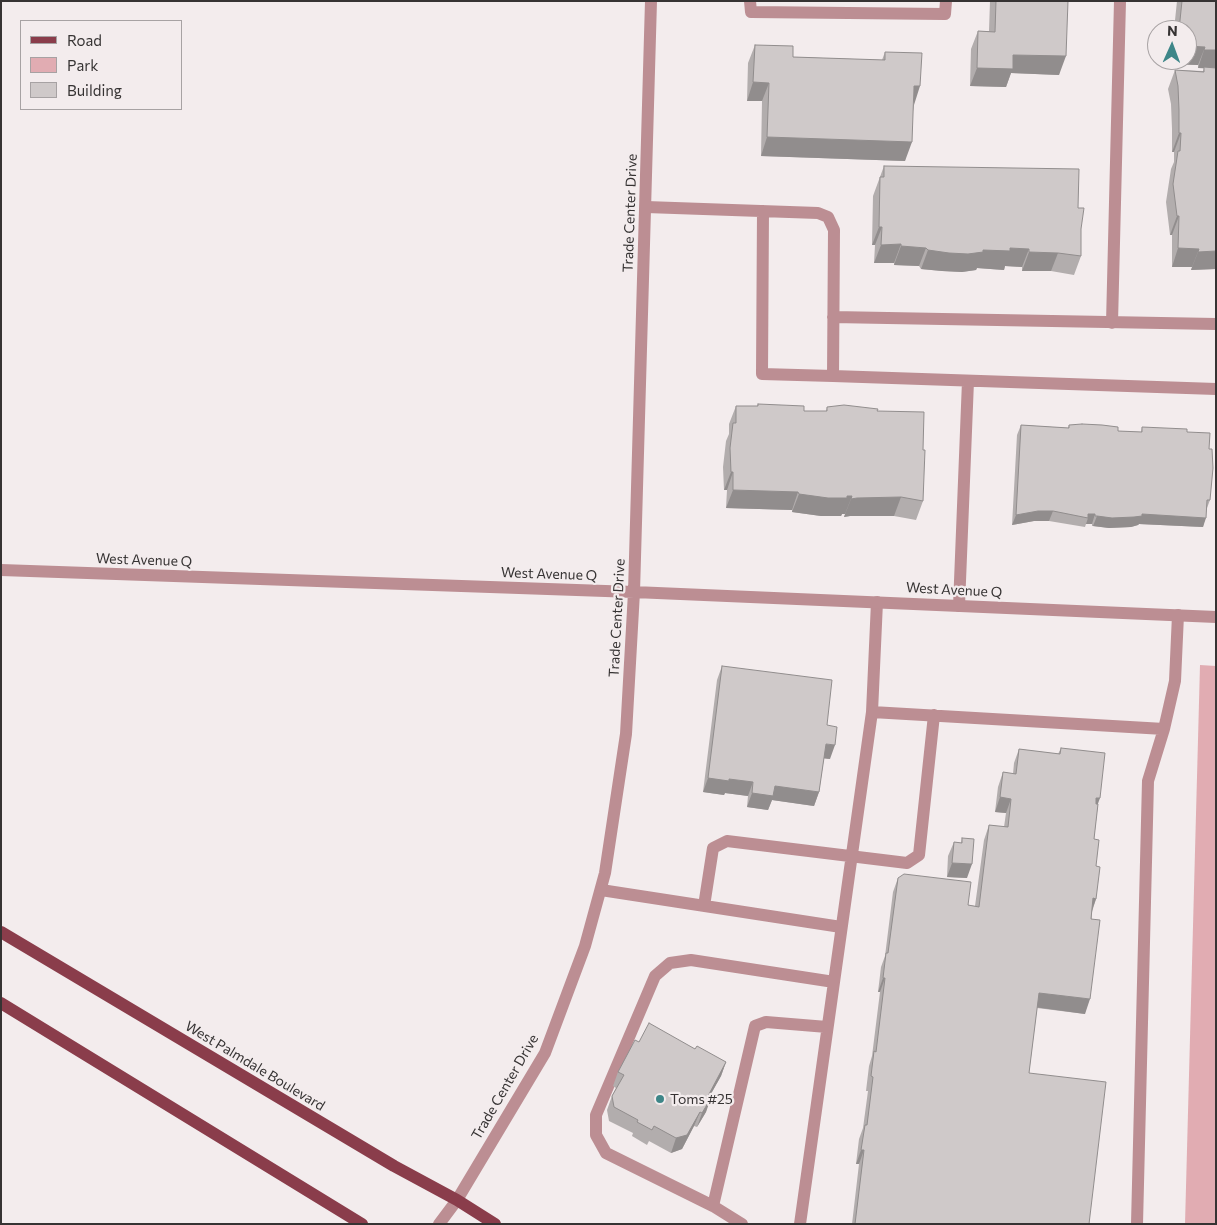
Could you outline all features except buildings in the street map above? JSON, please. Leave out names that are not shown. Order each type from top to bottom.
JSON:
[{"type":"main road","name":"West Palmdale Boulevard","points":[[1,932],[495,1224]]},
{"type":"main road","points":[[1,1003],[362,1224]]},
{"type":"street","name":"Trade Center Drive","points":[[439,1224],[456,1200],[545,1053],[585,946],[605,873],[626,734],[634,592],[652,1]]},
{"type":"street","points":[[750,1],[751,12],[946,14],[946,1]]},
{"type":"street","points":[[1112,323],[1120,1]]},
{"type":"street","points":[[646,207],[818,213],[828,217],[834,230],[833,376]]},
{"type":"street","points":[[763,211],[762,374],[1216,389]]},
{"type":"street","points":[[833,317],[1216,324]]},
{"type":"street","points":[[959,606],[968,381]]},
{"type":"street","name":"West Avenue Q","points":[[1,570],[634,592],[1216,617]]},
{"type":"street","points":[[800,1224],[872,712],[878,602]]},
{"type":"street","points":[[1137,1224],[1148,781],[1164,729],[1175,681],[1178,615]]},
{"type":"street","points":[[872,712],[1164,729]]},
{"type":"street","points":[[704,906],[713,848],[727,841],[906,863],[920,855],[934,715]]},
{"type":"street","points":[[601,890],[841,927]]},
{"type":"street","points":[[742,1224],[713,1206],[606,1152],[596,1135],[596,1115],[655,976],[670,963],[691,960],[834,982]]},
{"type":"street","points":[[713,1206],[755,1026],[766,1022],[827,1026]]},
{"type":"green space","points":[[1200,665],[1216,666],[1216,1224],[1185,1224]]},
{"type":"place","name":"Toms #25","points":[[660,1099]]}]
